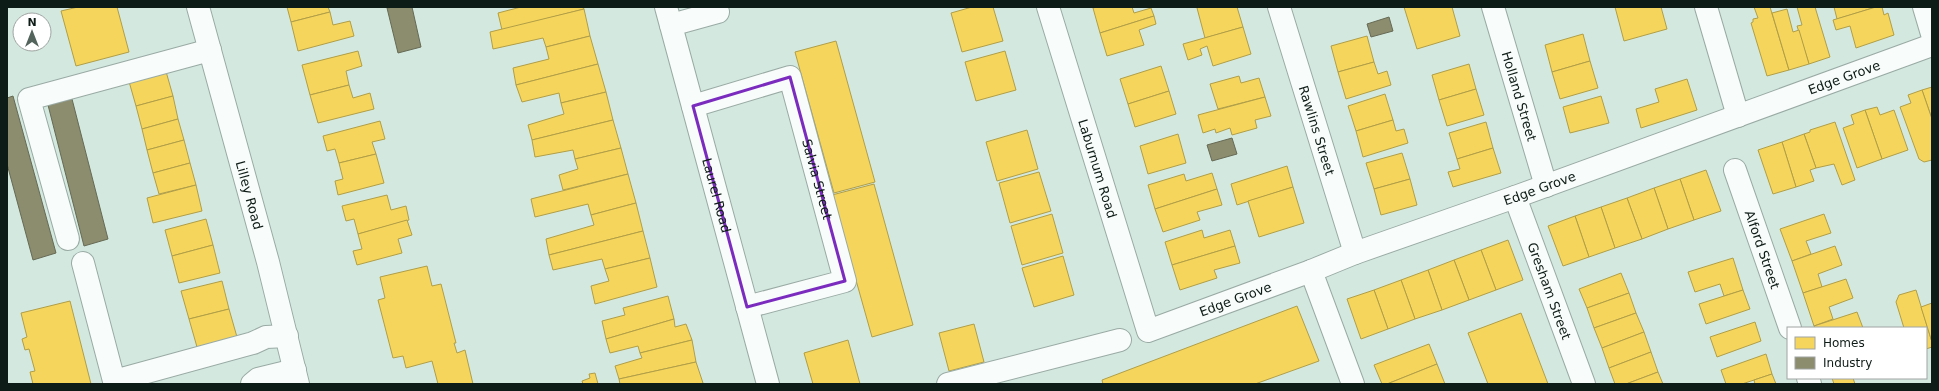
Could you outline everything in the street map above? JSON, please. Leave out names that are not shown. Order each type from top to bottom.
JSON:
[{"type":"street","name":"Lilley Road","points":[[198,7],[287,336],[296,377]]},
{"type":"street","points":[[668,16],[718,12],[716,7]]},
{"type":"street","name":"Laburnum Road","points":[[1048,7],[1148,331]]},
{"type":"street","name":"Rawlins Street","points":[[1279,7],[1355,253]]},
{"type":"street","name":"Holland Street","points":[[1493,7],[1546,186]]},
{"type":"street","points":[[1706,7],[1738,116]]},
{"type":"street","points":[[1924,7],[1932,34]]},
{"type":"street","name":"Laurel Road","points":[[668,16],[768,384]]},
{"type":"street","name":"Edge Grove","points":[[1148,331],[1311,271],[1355,253],[1546,186],[1932,45]]},
{"type":"street","points":[[68,240],[29,99],[210,50]]},
{"type":"street","name":"Salvia Street","points":[[693,106],[790,77],[845,281],[748,307]]},
{"type":"street","name":"Alford Street","points":[[1735,170],[1790,327]]},
{"type":"street","name":"Gresham Street","points":[[1515,197],[1584,384]]},
{"type":"street","points":[[83,262],[114,381],[266,337],[287,336]]},
{"type":"street","points":[[1311,271],[1353,384]]},
{"type":"street","points":[[948,384],[1120,340]]},
{"type":"street","points":[[252,384],[258,379],[296,377]]},
{"type":"highlighted area","points":[[790,77],[845,281],[747,307],[693,106]]},
{"type":"building: Homes","points":[[78,7],[117,7],[129,52],[76,66],[61,11]]},
{"type":"building: Homes","points":[[287,7],[328,7],[330,12],[291,22]]},
{"type":"building: Homes","points":[[521,7],[583,7],[584,9],[502,30],[498,13]]},
{"type":"building: Homes","points":[[972,7],[993,7],[1003,41],[962,52],[951,13]]},
{"type":"building: Homes","points":[[1132,7],[1134,13],[1151,8],[1154,16],[1100,33],[1093,8]]},
{"type":"building: Homes","points":[[1237,7],[1243,27],[1205,38],[1197,8]]},
{"type":"building: Homes","points":[[1404,7],[1452,7],[1460,36],[1417,49]]},
{"type":"building: Homes","points":[[1615,7],[1661,7],[1667,29],[1624,41]]},
{"type":"building: Homes","points":[[1754,7],[1770,7],[1789,70],[1767,76],[1751,23],[1753,22],[1753,19],[1758,18]]},
{"type":"building: Homes","points":[[1797,7],[1815,7],[1830,57],[1809,64],[1797,26],[1802,25]]},
{"type":"building: Homes","points":[[1834,7],[1876,7],[1837,19]]},
{"type":"building: Homes","points":[[1876,7],[1882,7],[1884,15],[1888,13],[1894,35],[1856,48],[1850,26],[1836,30],[1833,20]]},
{"type":"building: Homes","points":[[584,9],[590,36],[546,47],[543,38],[493,49],[490,32]]},
{"type":"building: Homes","points":[[1787,9],[1793,32],[1799,30],[1809,64],[1789,70],[1772,13]]},
{"type":"building: Homes","points":[[330,12],[333,25],[350,21],[354,36],[298,51],[291,22]]},
{"type":"building: Homes","points":[[1154,16],[1156,24],[1139,30],[1144,45],[1107,56],[1100,33]]},
{"type":"building: Homes","points":[[1243,27],[1251,54],[1213,66],[1207,46],[1200,49],[1202,55],[1188,60],[1183,44]]},
{"type":"building: Homes","points":[[1583,34],[1590,61],[1552,72],[1545,45]]},
{"type":"building: Homes","points":[[590,36],[598,64],[516,85],[513,68],[549,59],[546,47]]},
{"type":"building: Homes","points":[[1367,36],[1374,62],[1338,72],[1331,46]]},
{"type":"building: Homes","points":[[836,41],[875,182],[834,193],[795,52]]},
{"type":"building: Homes","points":[[358,51],[362,66],[346,71],[349,85],[310,95],[302,65]]},
{"type":"building: Homes","points":[[1005,51],[1016,90],[976,101],[965,62]]},
{"type":"building: Homes","points":[[1590,61],[1598,88],[1560,99],[1552,72]]},
{"type":"building: Homes","points":[[1374,62],[1378,74],[1387,71],[1391,85],[1346,99],[1338,72]]},
{"type":"building: Homes","points":[[598,64],[606,92],[561,103],[559,93],[522,102],[516,85]]},
{"type":"building: Homes","points":[[1469,64],[1476,89],[1439,100],[1432,75]]},
{"type":"building: Homes","points":[[1161,66],[1169,91],[1128,104],[1120,79]]},
{"type":"building: Homes","points":[[165,68],[173,96],[136,106],[128,78]]},
{"type":"building: Homes","points":[[1239,76],[1241,83],[1259,78],[1265,97],[1218,109],[1210,84]]},
{"type":"building: Homes","points":[[1687,79],[1697,110],[1641,128],[1636,109],[1659,102],[1655,89]]},
{"type":"building: Homes","points":[[349,85],[353,98],[370,93],[374,109],[318,123],[310,95]]},
{"type":"building: Homes","points":[[1932,87],[1932,119],[1922,90]]},
{"type":"building: Homes","points":[[1476,89],[1484,115],[1447,126],[1439,100]]},
{"type":"building: Homes","points":[[1922,90],[1932,119],[1932,160],[1924,162],[1919,159],[1900,107],[1911,103],[1908,95]]},
{"type":"building: Homes","points":[[1169,91],[1176,114],[1135,127],[1128,104]]},
{"type":"building: Homes","points":[[606,92],[613,120],[532,140],[528,125],[564,114],[561,103]]},
{"type":"building: Homes","points":[[1385,94],[1393,120],[1356,131],[1348,106]]},
{"type":"building: Homes","points":[[173,96],[178,119],[142,129],[136,106]]},
{"type":"building: Homes","points":[[1601,96],[1609,123],[1570,133],[1563,107]]},
{"type":"building: Homes","points":[[1265,97],[1271,116],[1255,120],[1257,128],[1232,135],[1230,128],[1216,133],[1215,129],[1203,133],[1198,115]]},
{"type":"building: Homes","points":[[1877,107],[1880,115],[1894,110],[1908,150],[1882,159],[1865,110]]},
{"type":"building: Homes","points":[[1865,110],[1882,159],[1857,168],[1843,128],[1854,124],[1851,115]]},
{"type":"building: Homes","points":[[178,119],[184,140],[147,150],[142,129]]},
{"type":"building: Homes","points":[[613,120],[621,148],[575,159],[573,150],[535,157],[532,140]]},
{"type":"building: Homes","points":[[1393,120],[1396,131],[1404,129],[1408,143],[1363,157],[1356,131]]},
{"type":"building: Homes","points":[[380,121],[385,139],[372,142],[376,154],[339,163],[335,149],[327,151],[323,136]]},
{"type":"building: Homes","points":[[1486,122],[1493,148],[1457,159],[1449,133]]},
{"type":"building: Homes","points":[[1835,122],[1855,180],[1842,185],[1834,164],[1816,168],[1804,134],[1810,132],[1810,130]]},
{"type":"building: Homes","points":[[1027,130],[1038,169],[997,181],[986,142]]},
{"type":"building: Homes","points":[[1178,134],[1186,163],[1148,174],[1140,146]]},
{"type":"building: Homes","points":[[1804,134],[1816,168],[1810,170],[1814,181],[1796,187],[1782,142]]},
{"type":"building: Homes","points":[[184,140],[190,163],[153,173],[147,150]]},
{"type":"building: Homes","points":[[1782,142],[1796,187],[1773,194],[1758,150]]},
{"type":"building: Homes","points":[[621,148],[628,174],[563,190],[559,175],[578,169],[575,159]]},
{"type":"building: Homes","points":[[1493,148],[1501,173],[1453,187],[1448,172],[1460,169],[1457,159]]},
{"type":"building: Homes","points":[[1402,153],[1410,179],[1374,189],[1366,163]]},
{"type":"building: Homes","points":[[376,154],[384,183],[338,195],[335,181],[343,179],[339,163]]},
{"type":"building: Homes","points":[[190,163],[196,185],[159,194],[153,173]]},
{"type":"building: Homes","points":[[1287,166],[1293,187],[1237,205],[1231,184]]},
{"type":"building: Homes","points":[[1706,170],[1721,211],[1694,220],[1680,179]]},
{"type":"building: Homes","points":[[1039,172],[1051,211],[1010,223],[999,183]]},
{"type":"building: Homes","points":[[1212,173],[1217,189],[1155,209],[1148,185],[1184,174],[1186,181]]},
{"type":"building: Homes","points":[[628,174],[636,203],[591,215],[588,204],[535,217],[531,199]]},
{"type":"building: Homes","points":[[1410,179],[1417,205],[1381,215],[1374,189]]},
{"type":"building: Homes","points":[[1680,179],[1694,220],[1668,229],[1654,188]]},
{"type":"building: Homes","points":[[874,184],[913,325],[872,337],[832,195]]},
{"type":"building: Homes","points":[[196,185],[202,211],[153,223],[147,198]]},
{"type":"building: Homes","points":[[1293,187],[1304,223],[1259,237],[1248,201]]},
{"type":"building: Homes","points":[[1654,188],[1668,229],[1642,239],[1627,198]]},
{"type":"building: Homes","points":[[1217,189],[1222,205],[1197,212],[1200,220],[1163,232],[1155,209]]},
{"type":"building: Homes","points":[[387,195],[391,210],[406,206],[409,220],[358,234],[354,219],[346,221],[342,206]]},
{"type":"building: Homes","points":[[1627,198],[1642,239],[1615,248],[1601,207]]},
{"type":"building: Homes","points":[[636,203],[643,231],[549,255],[546,239],[594,225],[591,215]]},
{"type":"building: Homes","points":[[1601,207],[1615,248],[1589,257],[1575,216]]},
{"type":"building: Homes","points":[[1052,214],[1063,253],[1022,265],[1011,226]]},
{"type":"building: Homes","points":[[1824,214],[1831,233],[1806,241],[1811,254],[1792,261],[1780,229]]},
{"type":"building: Homes","points":[[1575,216],[1589,257],[1563,266],[1548,226]]},
{"type":"building: Homes","points":[[206,219],[213,245],[172,256],[165,230]]},
{"type":"building: Homes","points":[[407,220],[412,235],[398,239],[402,253],[357,265],[353,251],[362,249],[358,234]]},
{"type":"building: Homes","points":[[1202,230],[1204,238],[1230,230],[1235,246],[1172,265],[1165,242]]},
{"type":"building: Homes","points":[[643,231],[650,258],[605,269],[602,259],[553,270],[549,255]]},
{"type":"building: Homes","points":[[1508,240],[1523,280],[1496,290],[1481,250]]},
{"type":"building: Homes","points":[[213,245],[220,273],[179,283],[172,256]]},
{"type":"building: Homes","points":[[1235,246],[1240,263],[1214,270],[1217,278],[1180,290],[1172,265]]},
{"type":"building: Homes","points":[[1835,246],[1842,265],[1818,274],[1822,287],[1803,293],[1792,261]]},
{"type":"building: Homes","points":[[1481,250],[1496,290],[1469,300],[1454,260]]},
{"type":"building: Homes","points":[[1063,256],[1074,295],[1034,307],[1022,268]]},
{"type":"building: Homes","points":[[650,258],[657,287],[595,304],[591,286],[609,281],[605,269]]},
{"type":"building: Homes","points":[[1733,258],[1743,290],[1724,296],[1720,284],[1695,292],[1688,272]]},
{"type":"building: Homes","points":[[1454,260],[1469,300],[1442,310],[1428,270]]},
{"type":"building: Homes","points":[[427,266],[432,286],[441,284],[456,343],[454,343],[457,353],[465,350],[473,384],[438,384],[432,361],[406,368],[403,356],[393,358],[378,300],[385,298],[380,277]]},
{"type":"building: Homes","points":[[1428,270],[1442,310],[1415,319],[1401,280]]},
{"type":"building: Homes","points":[[1621,273],[1629,293],[1587,308],[1579,289]]},
{"type":"building: Homes","points":[[1846,279],[1853,298],[1829,307],[1833,319],[1814,326],[1803,293]]},
{"type":"building: Homes","points":[[1401,280],[1415,319],[1388,329],[1374,290]]},
{"type":"building: Homes","points":[[222,281],[229,309],[189,319],[181,291]]},
{"type":"building: Homes","points":[[1374,290],[1388,329],[1361,339],[1347,299]]},
{"type":"building: Homes","points":[[1743,290],[1750,309],[1706,324],[1699,304]]},
{"type":"building: Homes","points":[[1916,290],[1932,342],[1932,347],[1927,349],[1927,327],[1904,327],[1896,302],[1899,295]]},
{"type":"building: Homes","points":[[1629,293],[1636,313],[1594,328],[1587,308]]},
{"type":"building: Homes","points":[[668,296],[674,319],[606,339],[602,321],[625,315],[623,308]]},
{"type":"building: Homes","points":[[70,301],[91,384],[33,384],[30,372],[35,371],[29,349],[25,350],[22,339],[27,337],[21,313]]},
{"type":"building: Homes","points":[[1932,303],[1932,342],[1921,307]]},
{"type":"building: Homes","points":[[1297,306],[1319,361],[1255,384],[1103,384],[1102,380]]},
{"type":"building: Homes","points":[[229,309],[237,337],[197,347],[189,319]]},
{"type":"building: Homes","points":[[1857,312],[1863,327],[1814,327]]},
{"type":"building: Homes","points":[[1521,313],[1548,384],[1488,384],[1468,333]]},
{"type":"building: Homes","points":[[1636,313],[1644,332],[1602,348],[1594,328]]},
{"type":"building: Homes","points":[[674,319],[675,327],[686,324],[692,340],[640,353],[638,346],[610,353],[606,339]]},
{"type":"building: Homes","points":[[1755,322],[1761,341],[1717,357],[1710,337]]},
{"type":"building: Homes","points":[[974,324],[984,362],[949,371],[939,333]]},
{"type":"building: Homes","points":[[1644,332],[1651,352],[1609,368],[1602,348]]},
{"type":"building: Homes","points":[[692,340],[696,362],[619,379],[615,366],[642,358],[640,353]]},
{"type":"building: Homes","points":[[848,340],[860,384],[813,384],[804,353]]},
{"type":"building: Homes","points":[[1429,344],[1437,364],[1387,384],[1382,384],[1374,365]]},
{"type":"building: Homes","points":[[1651,352],[1658,372],[1626,384],[1615,384],[1609,368]]},
{"type":"building: Homes","points":[[1766,354],[1772,374],[1742,384],[1726,384],[1721,370]]},
{"type":"building: Homes","points":[[696,362],[703,383],[700,384],[620,384],[619,379]]},
{"type":"building: Homes","points":[[1437,364],[1445,384],[1387,384]]},
{"type":"building: Homes","points":[[1658,372],[1663,384],[1626,384]]},
{"type":"building: Homes","points":[[595,373],[598,384],[583,384],[582,381],[590,378],[589,374]]},
{"type":"building: Homes","points":[[1772,374],[1776,384],[1755,384],[1754,380]]},
{"type":"building: Homes","points":[[1832,379],[1853,379],[1855,384],[1834,384]]},
{"type":"building: Industry","points":[[412,7],[421,47],[398,53],[387,8]]},
{"type":"building: Industry","points":[[1389,17],[1393,31],[1371,37],[1367,24]]},
{"type":"building: Industry","points":[[13,96],[56,253],[33,260],[7,164],[7,98]]},
{"type":"building: Industry","points":[[72,99],[108,239],[84,246],[48,105]]},
{"type":"building: Industry","points":[[1232,138],[1237,154],[1212,161],[1207,145]]}]
